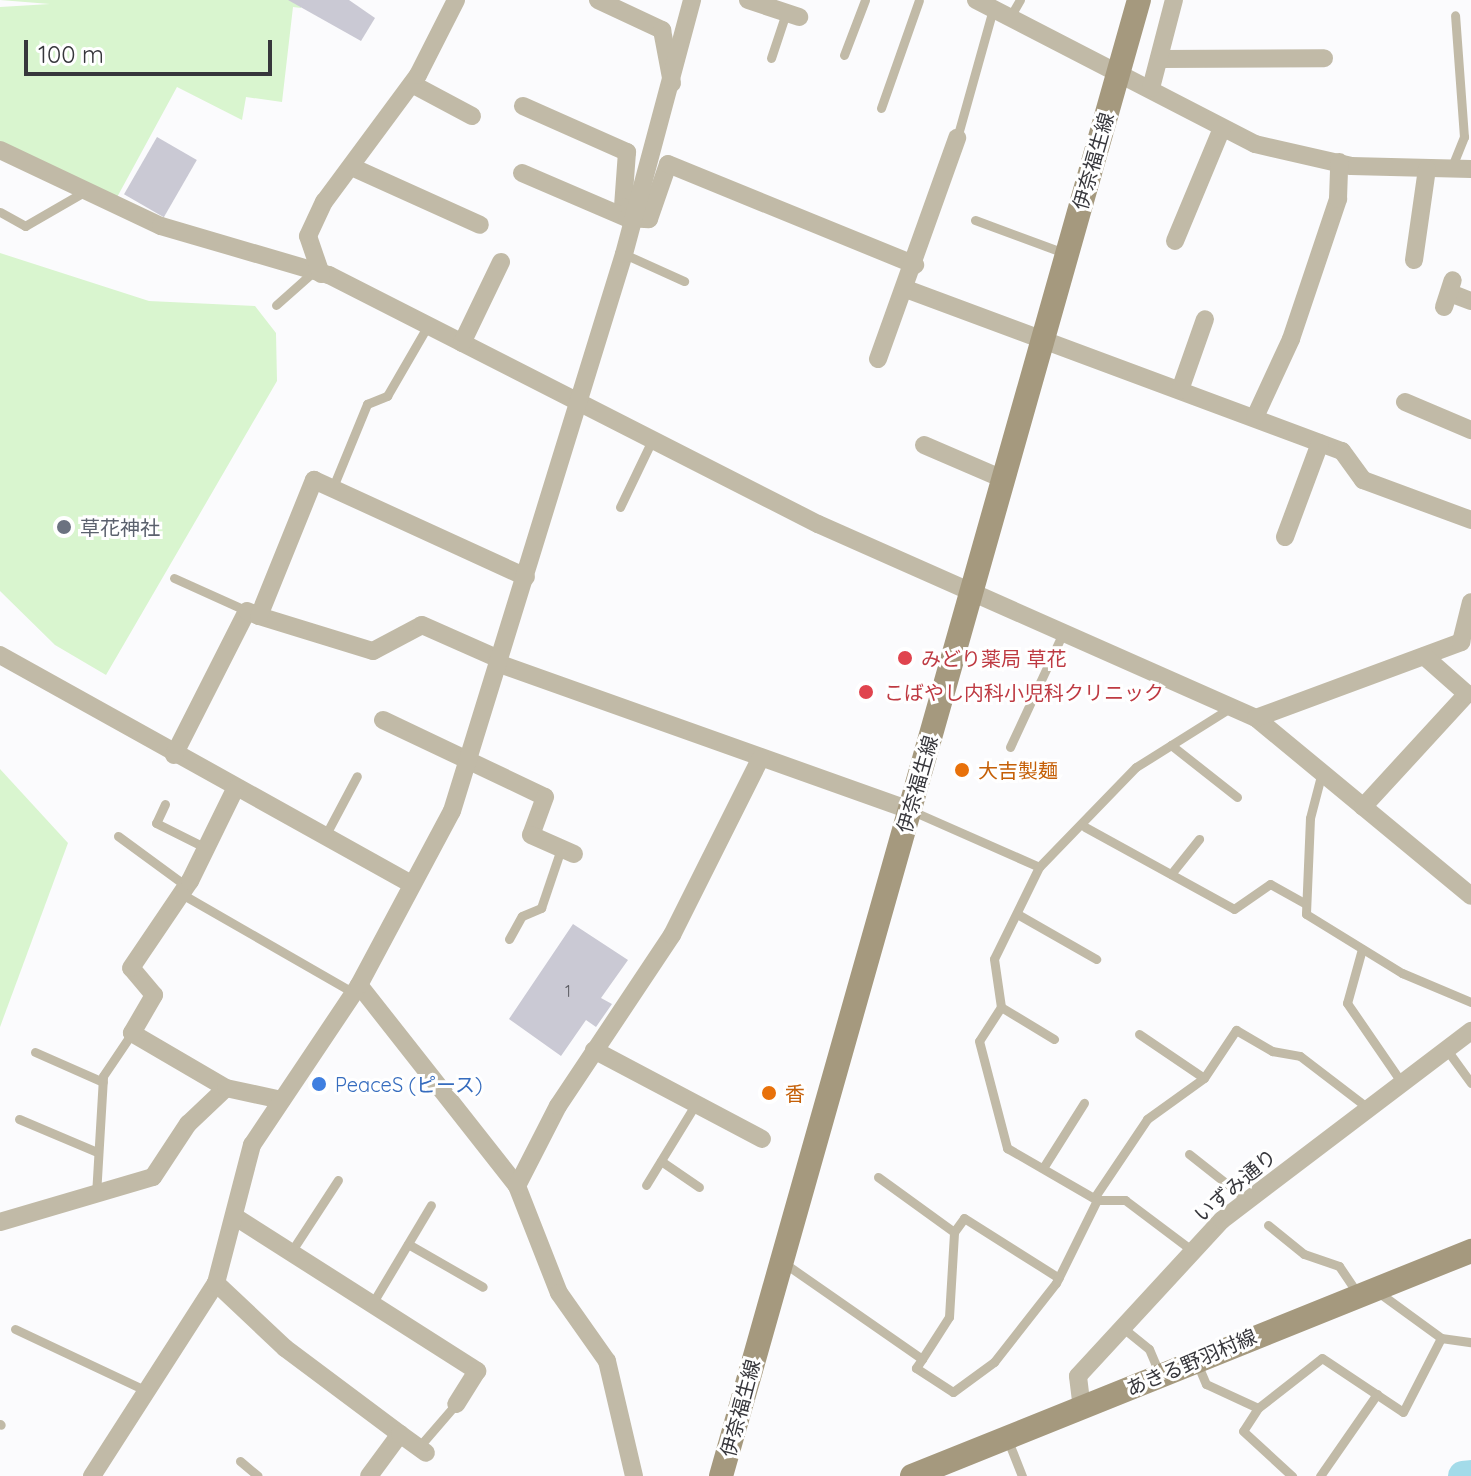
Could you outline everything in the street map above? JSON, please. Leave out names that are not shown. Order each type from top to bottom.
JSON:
[{"type":"main road","name":"伊奈福生線","points":[[721,1476],[1139,0]]},
{"type":"main road","name":"あきる野羽村線","points":[[912,1476],[1082,1409],[1365,1290],[1471,1251]]},
{"type":"street","points":[[317,273],[308,236],[324,202],[354,168],[412,84],[456,0]]},
{"type":"street","points":[[598,0],[662,30],[673,87]]},
{"type":"street","points":[[748,0],[792,15]]},
{"type":"street","points":[[976,0],[1120,69],[1255,144],[1339,162],[1471,169]]},
{"type":"street","points":[[1151,88],[1174,0]]},
{"type":"street","points":[[92,1476],[149,1392],[216,1283],[237,1218],[252,1145],[357,989],[412,884],[437,847],[469,758],[580,403],[695,3]]},
{"type":"street","points":[[1159,59],[1324,58]]},
{"type":"street","points":[[412,84],[472,116]]},
{"type":"street","points":[[523,106],[627,152],[623,207],[634,218]]},
{"type":"street","points":[[1175,241],[1222,128]]},
{"type":"street","points":[[878,359],[915,265],[957,138]]},
{"type":"street","points":[[0,150],[84,192],[225,249],[317,273],[580,403],[654,435],[818,524],[1256,718],[1471,896]]},
{"type":"street","points":[[1255,417],[1291,339],[1338,199],[1339,162]]},
{"type":"street","points":[[522,173],[634,218],[649,219],[668,164],[915,265]]},
{"type":"street","points":[[354,168],[480,225]]},
{"type":"street","points":[[1414,260],[1427,169]]},
{"type":"street","points":[[462,343],[501,262]]},
{"type":"street","points":[[906,289],[1320,443],[1348,456],[1363,480],[1471,520]]},
{"type":"street","points":[[1449,293],[1471,301]]},
{"type":"street","points":[[1180,390],[1205,319]]},
{"type":"street","points":[[1405,402],[1471,430]]},
{"type":"street","points":[[1285,537],[1320,443]]},
{"type":"street","points":[[924,445],[1003,479]]},
{"type":"street","points":[[174,755],[253,614],[314,480],[526,577]]},
{"type":"street","points":[[1256,718],[1461,642],[1471,602]]},
{"type":"street","points":[[253,614],[373,651],[422,625],[498,661],[760,759],[910,810]]},
{"type":"street","points":[[0,655],[235,789],[412,884]]},
{"type":"street","points":[[1363,807],[1467,694],[1424,656]]},
{"type":"street","points":[[383,720],[469,758],[545,797],[531,835],[568,851]]},
{"type":"street","points":[[517,1186],[594,1050],[672,935],[760,759]]},
{"type":"street","points":[[235,789],[183,890],[132,962],[154,995],[132,1033],[226,1088],[282,1100]]},
{"type":"street","points":[[357,989],[517,1186],[559,1293],[607,1361],[634,1476]]},
{"type":"street","name":"いずみ通り","points":[[1082,1409],[1078,1376],[1193,1251],[1246,1199],[1471,1031]]},
{"type":"street","points":[[594,1050],[762,1139]]},
{"type":"street","points":[[0,1222],[153,1177],[188,1124],[226,1088]]},
{"type":"street","points":[[237,1218],[370,1307],[477,1371],[456,1404]]},
{"type":"street","points":[[216,1283],[285,1348],[422,1450]]},
{"type":"street","points":[[373,1475],[400,1434]]},
{"type":"lane","points":[[844,55],[865,0]]},
{"type":"lane","points":[[881,108],[919,0]]},
{"type":"lane","points":[[957,138],[1002,13],[1020,0]]},
{"type":"lane","points":[[771,58],[792,15]]},
{"type":"lane","points":[[1451,169],[1464,137],[1455,15]]},
{"type":"lane","points":[[0,212],[25,226],[84,192]]},
{"type":"lane","points":[[975,220],[1067,254]]},
{"type":"lane","points":[[624,254],[684,281]]},
{"type":"lane","points":[[276,305],[317,273]]},
{"type":"lane","points":[[333,487],[367,404],[387,396],[427,327]]},
{"type":"lane","points":[[620,507],[654,435]]},
{"type":"lane","points":[[174,578],[253,614]]},
{"type":"lane","points":[[1010,747],[1063,633]]},
{"type":"lane","points":[[1193,1251],[1125,1200],[1095,1199],[1007,1148],[979,1041],[1001,1007],[994,959],[1019,915],[1019,899],[1039,867],[1085,827],[1136,767],[1233,707]]},
{"type":"lane","points":[[1171,745],[1237,797]]},
{"type":"lane","points":[[1322,771],[1310,818],[1306,904],[1317,923],[1362,949],[1471,1002]]},
{"type":"lane","points":[[324,838],[357,776]]},
{"type":"lane","points":[[165,804],[156,823],[206,848]]},
{"type":"lane","points":[[910,810],[1039,867]]},
{"type":"lane","points":[[1085,827],[1234,909],[1259,884],[1306,904]]},
{"type":"lane","points":[[118,836],[183,890],[357,989]]},
{"type":"lane","points":[[1171,874],[1199,839]]},
{"type":"lane","points":[[509,939],[522,916],[541,908],[568,851]]},
{"type":"lane","points":[[1019,915],[1096,959]]},
{"type":"lane","points":[[1362,949],[1347,1003],[1402,1083]]},
{"type":"lane","points":[[1001,1007],[1054,1039]]},
{"type":"lane","points":[[1059,1278],[964,1218],[954,1232],[949,1317],[916,1368],[956,1394],[994,1362],[1059,1278],[1095,1199],[1147,1119],[1204,1078],[1236,1030],[1272,1051],[1300,1056],[1368,1108]]},
{"type":"lane","points":[[96,1195],[103,1082],[132,1033]]},
{"type":"lane","points":[[1139,1034],[1204,1078]]},
{"type":"lane","points":[[1447,1050],[1471,1083]]},
{"type":"lane","points":[[35,1052],[103,1082]]},
{"type":"lane","points":[[1043,1168],[1084,1103]]},
{"type":"lane","points":[[646,1185],[695,1105]]},
{"type":"lane","points":[[19,1119],[97,1152]]},
{"type":"lane","points":[[1189,1154],[1246,1199]]},
{"type":"lane","points":[[661,1161],[699,1187]]},
{"type":"lane","points":[[878,1177],[954,1232]]},
{"type":"lane","points":[[291,1252],[338,1180]]},
{"type":"lane","points":[[370,1307],[431,1205]]},
{"type":"lane","points":[[1268,1225],[1304,1254],[1339,1266],[1365,1290],[1441,1338],[1471,1342]]},
{"type":"lane","points":[[408,1244],[483,1287]]},
{"type":"lane","points":[[781,1261],[922,1359]]},
{"type":"lane","points":[[1123,1328],[1149,1349],[1160,1375]]},
{"type":"lane","points":[[15,1329],[149,1392]]},
{"type":"lane","points":[[1292,1476],[1243,1431],[1258,1408],[1322,1358],[1403,1412],[1441,1338]]},
{"type":"lane","points":[[1196,1360],[1206,1384],[1258,1408]]},
{"type":"lane","points":[[1320,1476],[1377,1394]]},
{"type":"lane","points":[[422,1450],[456,1404]]},
{"type":"lane","points":[[1007,1438],[1022,1476]]},
{"type":"lane","points":[[240,1461],[258,1476]]},
{"type":"green space","points":[[0,0],[302,0],[301,8],[293,7],[282,102],[246,97],[242,120],[177,87],[115,201],[0,144],[0,7],[50,4]]},
{"type":"green space","points":[[0,253],[149,301],[255,306],[276,333],[277,381],[106,675],[55,645],[0,591]]},
{"type":"green space","points":[[0,769],[68,843],[0,1027]]},
{"type":"building","points":[[288,0],[349,0],[375,18],[361,41]]},
{"type":"building","points":[[157,137],[197,160],[164,217],[124,194]]},
{"type":"building","points":[[573,924],[628,960],[601,998],[612,1004],[596,1027],[586,1020],[561,1056],[509,1019]]},
{"type":"waterway","points":[[1463,1476],[1471,1475]]},
{"type":"place","name":"草花神社","points":[[64,527]]},
{"type":"place","name":"みどり薬局 草花","points":[[905,658]]},
{"type":"place","name":"こばやし内科小児科クリニック","points":[[866,692]]},
{"type":"place","name":"大吉製麺","points":[[962,770]]},
{"type":"place","name":"PeaceS (ピース)","points":[[319,1084]]},
{"type":"place","name":"香","points":[[769,1093]]}]
